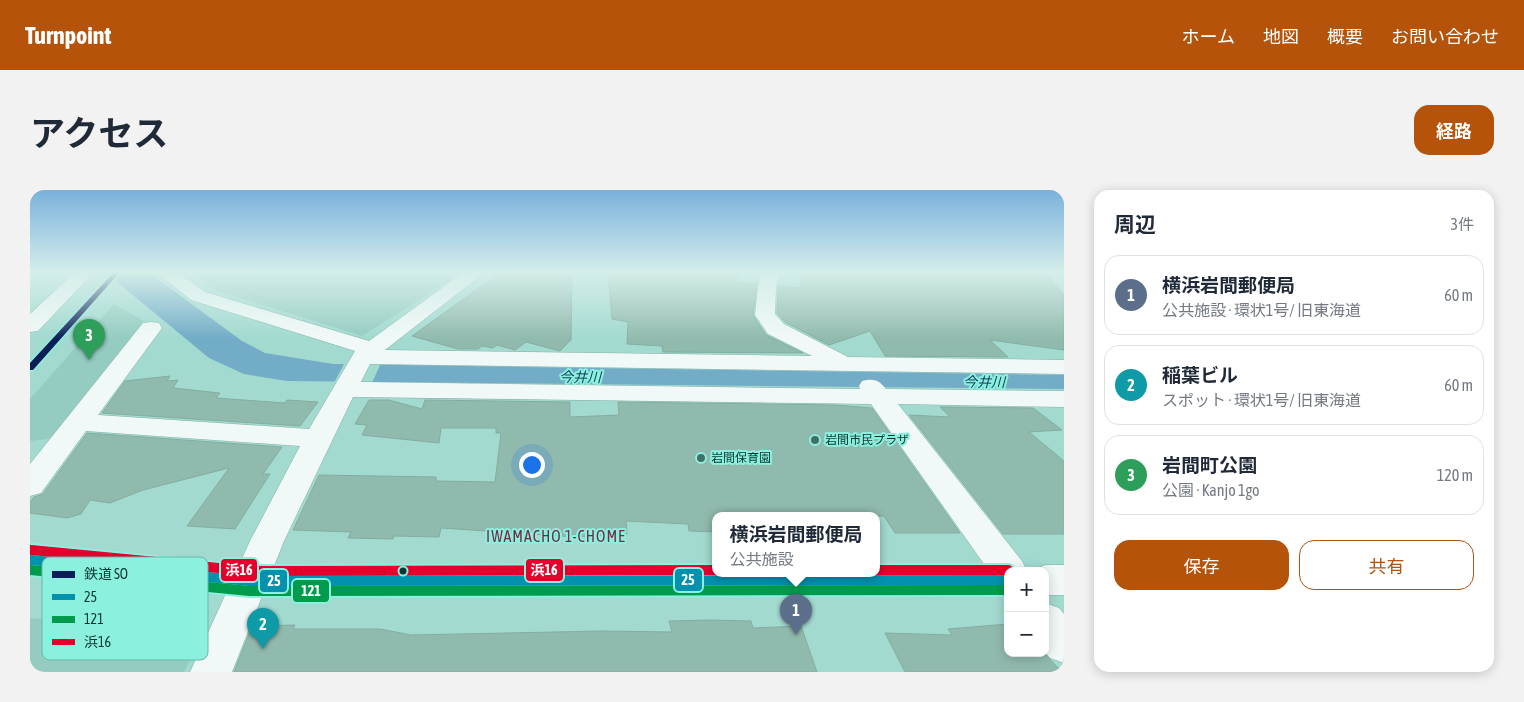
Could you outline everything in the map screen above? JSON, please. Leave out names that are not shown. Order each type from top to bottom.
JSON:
[{"type":"street","points":[[30,326],[62,294]]},
{"type":"street","points":[[196,294],[367,353],[1064,367]]},
{"type":"street","points":[[211,672],[267,540],[344,389],[367,353],[446,294]]},
{"type":"street","points":[[766,294],[765,315],[776,329],[850,364],[879,396],[1006,567]]},
{"type":"street","points":[[30,484],[80,422],[151,328]]},
{"type":"street","points":[[344,389],[1064,399]]},
{"type":"street","points":[[80,422],[318,438]]},
{"type":"street","points":[[208,579],[250,582],[1004,580]]},
{"type":"street","points":[[1049,580],[1064,580]]},
{"type":"street","points":[[1049,625],[1064,645]]},
{"type":"green space","points":[[229,294],[428,294],[362,336]]},
{"type":"green space","points":[[114,304],[144,321],[54,438],[30,441],[30,399]]},
{"type":"green space","points":[[30,618],[42,619],[42,660],[190,660],[184,672],[30,672]]},
{"type":"water","name":"今井川","points":[[132,294],[179,294],[242,341],[265,353],[333,364],[1064,375],[1064,389],[287,381],[244,374],[209,358]]},
{"type":"pier","points":[[345,362],[381,363],[371,385],[333,385]]},
{"type":"building","points":[[470,294],[572,294],[571,340],[560,351],[526,342],[515,350],[497,345],[493,348],[482,346],[478,349],[458,349],[412,336]]},
{"type":"building","points":[[610,294],[756,294],[753,315],[766,335],[803,353],[663,352],[662,346],[627,344],[628,322],[612,319]]},
{"type":"building","points":[[778,294],[1064,294],[1064,350],[990,340],[1008,357],[885,356],[870,331],[829,345],[785,322],[777,313]]},
{"type":"building","points":[[170,376],[167,381],[178,380],[173,388],[220,393],[216,398],[285,403],[287,400],[318,402],[300,426],[102,413],[125,381]]},
{"type":"building","points":[[369,400],[389,400],[422,409],[425,400],[570,402],[570,417],[619,415],[618,402],[836,405],[872,408],[960,533],[895,533],[884,516],[880,516],[880,512],[712,512],[712,532],[689,531],[688,524],[626,521],[627,534],[575,537],[441,528],[439,537],[348,538],[351,532],[293,530],[319,475],[436,477],[436,481],[495,482],[501,433],[496,433],[496,428],[441,428],[439,443],[362,435],[367,425],[355,424]]},
{"type":"building","points":[[940,407],[1033,408],[1062,430],[1029,432],[1064,461],[1064,534],[1003,534],[909,415],[950,417]]},
{"type":"building","points":[[87,433],[282,447],[263,474],[270,474],[235,529],[187,526],[229,468],[143,490],[110,503],[90,500],[81,514],[67,518],[30,513],[30,502],[34,497],[43,494]]},
{"type":"building","points":[[669,621],[751,621],[753,628],[801,626],[817,672],[234,672],[252,626],[295,625],[293,629],[380,629],[411,635],[601,631],[672,632]]},
{"type":"building","points":[[1004,624],[1004,657],[1048,657],[1062,672],[905,672],[885,633],[952,635],[948,629]]},
{"type":"rail line","name":"SO","points":[[30,368],[97,294]]},
{"type":"transit line","name":"浜16","points":[[31,550],[104,557]]},
{"type":"transit line","name":"25","points":[[30,560],[42,561]]},
{"type":"transit line","name":"浜16","points":[[208,567],[250,571],[712,570]]},
{"type":"transit line","name":"121","points":[[30,570],[42,571]]},
{"type":"transit line","name":"浜16","points":[[880,570],[1004,570]]},
{"type":"transit line","name":"25","points":[[208,577],[250,581],[1004,580]]},
{"type":"transit line","name":"121","points":[[208,587],[250,591],[1004,590]]},
{"type":"place","name":"岩間町公園","points":[[89,360]]},
{"type":"place","name":"岩間市民プラザ","points":[[815,440]]},
{"type":"place","name":"岩間保育園","points":[[701,458]]},
{"type":"place","name":"横浜岩間郵便局","points":[[796,635]]},
{"type":"place","name":"稲葉ビル","points":[[263,649]]},
{"type":"district","name":"IWAMACHO 1-CHOME","points":[[556,536]]}]
